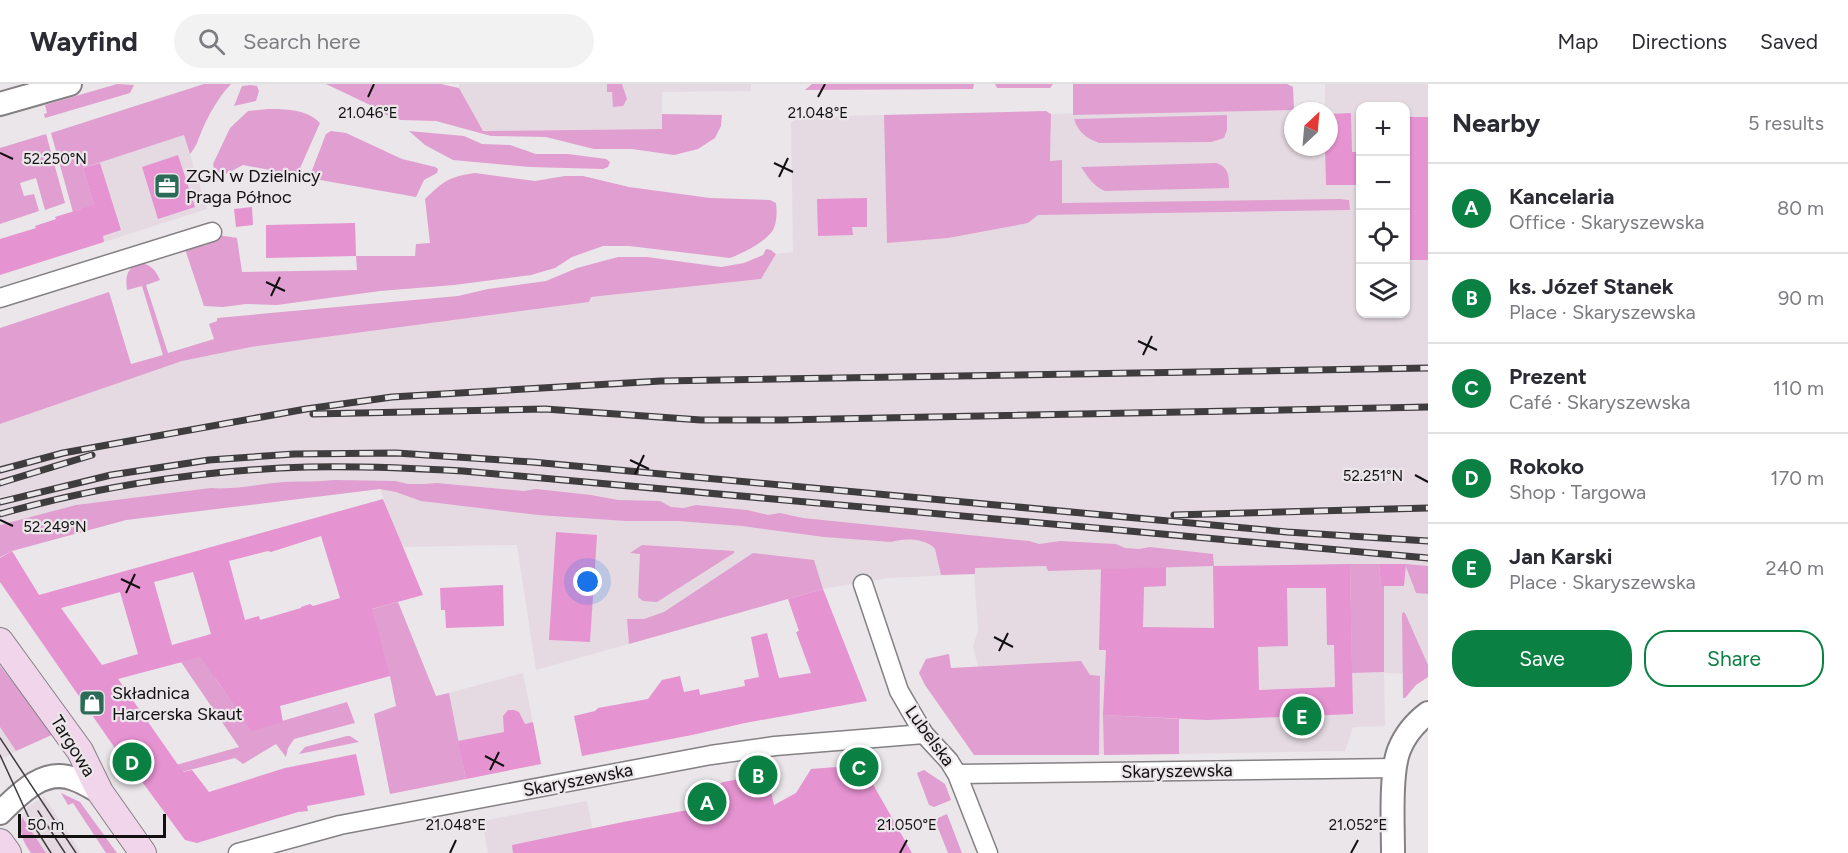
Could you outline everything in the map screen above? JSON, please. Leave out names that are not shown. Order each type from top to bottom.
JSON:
[{"type":"main road","name":"Targowa","points":[[0,641],[80,751],[100,792],[143,853]]},
{"type":"main road","points":[[0,842],[8,853]]},
{"type":"street","points":[[0,104],[70,84]]},
{"type":"street","points":[[0,298],[212,232]]},
{"type":"street","name":"Lubelska","points":[[863,584],[899,691],[924,734],[950,762],[957,774],[988,853]]},
{"type":"street","points":[[1393,853],[1398,751],[1417,723],[1428,713]]},
{"type":"street","name":"Skaryszewska","points":[[238,853],[340,825],[711,755],[775,746],[924,734]]},
{"type":"street","name":"Skaryszewska","points":[[957,774],[1396,768]]},
{"type":"street","points":[[0,813],[19,794],[45,778],[58,776],[73,778],[100,792]]},
{"type":"shaded area","points":[[117,84],[134,85],[130,93],[45,118],[44,114],[47,113],[45,105]]},
{"type":"shaded area","points":[[204,84],[231,84],[212,110],[190,154],[184,135],[83,168],[95,208],[73,212],[51,133]]},
{"type":"shaded area","points":[[326,84],[441,84],[459,88],[483,131],[662,129],[662,114],[722,115],[721,126],[715,138],[698,149],[674,155],[632,149],[594,149],[546,137],[491,136],[436,121],[401,120],[386,115]]},
{"type":"shaded area","points":[[459,84],[751,84],[751,91],[662,92],[662,129],[482,131]]},
{"type":"shaded area","points":[[607,84],[622,84],[627,99],[623,106],[613,107],[612,92],[607,92]]},
{"type":"shaded area","points":[[812,84],[974,84],[973,89],[805,90]]},
{"type":"shaded area","points":[[995,84],[1053,84],[1050,88],[997,88]]},
{"type":"shaded area","points":[[1073,84],[1287,84],[1293,87],[1294,102],[1284,102],[1284,110],[1073,115]]},
{"type":"shaded area","points":[[1325,84],[1428,84],[1428,675],[1384,673],[1385,726],[1353,727],[1345,751],[974,755],[919,673],[926,659],[949,654],[950,668],[978,667],[973,646],[978,631],[974,574],[888,578],[823,589],[536,670],[517,545],[402,547],[380,489],[126,520],[12,551],[39,595],[14,602],[0,582],[0,424],[182,361],[251,347],[589,302],[591,297],[761,279],[776,254],[793,252],[791,122],[802,117],[884,115],[887,243],[1028,223],[1038,215],[1062,160],[1050,161],[1051,114],[1284,110],[1284,156],[1338,156],[1338,102],[1325,102]]},
{"type":"shaded area","points":[[242,86],[257,86],[259,91],[256,101],[234,106]]},
{"type":"shaded area","points":[[268,109],[302,112],[320,123],[297,175],[243,165],[216,179],[213,164],[230,128],[248,111]]},
{"type":"shaded area","points":[[1046,111],[1051,114],[1050,161],[1062,160],[1062,203],[1340,199],[1349,200],[1350,210],[1038,215],[1028,223],[948,238],[887,243],[884,115]]},
{"type":"shaded area","points":[[1227,115],[1227,130],[1224,138],[1211,142],[1099,143],[1083,134],[1074,119]]},
{"type":"shaded area","points":[[331,131],[346,133],[402,159],[435,167],[438,169],[437,173],[424,180],[416,197],[309,178],[326,134]]},
{"type":"shaded area","points":[[409,131],[464,136],[482,144],[510,145],[536,154],[568,154],[606,159],[610,162],[608,167],[603,169],[530,167],[453,160],[425,145]]},
{"type":"shaded area","points":[[46,134],[65,203],[45,210],[36,178],[20,183],[24,196],[34,194],[39,211],[0,224],[0,148]]},
{"type":"shaded area","points":[[184,135],[207,209],[104,242],[83,168]]},
{"type":"shaded area","points":[[1216,163],[1226,170],[1229,188],[1105,191],[1094,184],[1081,167]]},
{"type":"shaded area","points":[[475,173],[535,181],[565,176],[583,176],[629,187],[710,198],[770,200],[776,203],[776,222],[771,233],[761,242],[730,258],[629,246],[603,246],[572,257],[555,268],[531,275],[454,285],[380,291],[277,305],[204,306],[185,249],[207,245],[218,235],[237,238],[242,272],[357,270],[356,256],[415,256],[416,244],[430,243],[425,199],[447,181]]},
{"type":"shaded area","points":[[766,249],[776,254],[761,279],[591,297],[589,302],[251,347],[182,361],[0,424],[0,328],[109,292],[131,364],[163,355],[142,286],[127,290],[128,273],[141,263],[153,269],[160,280],[146,285],[168,353],[214,339],[209,324],[217,321],[217,318],[458,296],[488,289],[546,281],[577,268],[618,257],[647,257],[721,267],[744,263],[763,255]]},
{"type":"shaded area","points":[[335,480],[395,481],[408,484],[437,483],[524,491],[536,489],[618,500],[660,501],[671,507],[684,508],[696,505],[747,510],[768,515],[780,513],[803,518],[1029,541],[1039,544],[1060,541],[1116,544],[1125,548],[1139,549],[1150,547],[1213,554],[1214,566],[1048,571],[1046,566],[975,568],[975,574],[941,575],[935,549],[931,545],[915,540],[891,542],[678,521],[626,521],[538,515],[421,501],[380,489],[126,520],[12,551],[0,557],[0,525],[76,505],[211,488]]},
{"type":"shaded area","points":[[642,545],[734,551],[734,553],[657,602],[643,601],[638,597],[640,554],[630,553]]},
{"type":"shaded area","points":[[753,553],[814,560],[823,589],[629,644],[627,619],[644,619],[664,612]]},
{"type":"shaded area","points":[[1350,564],[1379,564],[1381,586],[1384,586],[1384,672],[1352,673]]},
{"type":"shaded area","points":[[1406,564],[1428,566],[1428,594],[1416,593]]},
{"type":"shaded area","points":[[398,602],[436,696],[449,693],[466,779],[390,794],[374,714],[396,706],[390,676],[215,678],[251,730],[347,702],[355,723],[294,739],[288,748],[286,757],[276,744],[243,764],[235,758],[182,772],[176,765],[239,747],[181,662]]},
{"type":"shaded area","points":[[1403,612],[1428,665],[1428,677],[1416,685],[1405,698],[1403,698]]},
{"type":"shaded area","points":[[949,654],[951,668],[1081,661],[1090,675],[1100,676],[1099,755],[974,755],[919,673],[926,659]]},
{"type":"shaded area","points":[[0,666],[54,734],[16,751],[0,727]]},
{"type":"shaded area","points":[[523,673],[541,764],[466,779],[449,693]]},
{"type":"shaded area","points":[[1103,715],[1179,719],[1179,754],[1104,755]]},
{"type":"shaded area","points":[[0,727],[16,751],[0,760]]},
{"type":"shaded area","points":[[347,736],[359,742],[299,754],[305,747]]},
{"type":"shaded area","points":[[924,770],[945,784],[951,800],[934,807],[929,805],[917,773]]},
{"type":"shaded area","points":[[61,793],[80,802],[117,853],[106,853],[73,803],[68,805]]},
{"type":"shaded area","points":[[44,796],[81,853],[46,853],[22,817],[28,807]]},
{"type":"shaded area","points":[[587,801],[597,853],[488,853],[482,821]]},
{"type":"shaded area","points":[[947,814],[962,853],[948,853],[936,823],[938,818]]},
{"type":"shaded area","points":[[22,817],[46,853],[31,853],[28,849],[21,831]]},
{"type":"building","points":[[1351,113],[1352,152],[1356,152],[1356,185],[1326,185],[1325,156],[1338,156],[1338,114]]},
{"type":"building","points":[[1410,117],[1428,117],[1428,260],[1410,260]]},
{"type":"building","points":[[178,155],[195,207],[158,219],[142,167]]},
{"type":"building","points":[[100,163],[121,230],[103,236],[104,242],[0,275],[0,239],[36,228],[35,226],[56,219],[55,217],[94,205],[83,168]]},
{"type":"building","points":[[867,198],[867,227],[852,227],[853,235],[818,236],[817,199]]},
{"type":"building","points":[[252,207],[253,225],[236,227],[234,209]]},
{"type":"building","points":[[355,223],[356,256],[266,258],[266,225]]},
{"type":"building","points":[[383,499],[423,595],[372,609],[390,676],[280,706],[283,722],[251,731],[201,657],[118,679],[183,772],[192,770],[209,792],[285,768],[356,754],[365,795],[307,806],[308,811],[298,812],[197,843],[185,840],[140,779],[137,780],[0,582],[0,558],[12,551],[39,595]],"holes":[[[321,536],[340,598],[313,606],[310,604],[260,620],[259,616],[245,620],[229,561],[271,552]],[[193,572],[211,634],[172,645],[154,582]],[[120,592],[138,654],[102,665],[61,608]]]},
{"type":"building","points":[[556,532],[597,535],[590,642],[549,640]]},
{"type":"building","points":[[1350,564],[1353,714],[1207,720],[1103,715],[1106,650],[1099,650],[1101,569],[1166,567],[1166,586],[1144,587],[1143,627],[1214,628],[1213,566]],"holes":[[[1287,588],[1326,588],[1327,645],[1334,645],[1335,687],[1259,690],[1258,647],[1288,646]]]},
{"type":"building","points":[[1379,564],[1406,564],[1404,586],[1381,586]]},
{"type":"building","points":[[503,585],[504,626],[446,628],[445,610],[441,610],[440,588]]},
{"type":"building","points":[[823,589],[867,701],[582,756],[574,716],[595,711],[598,708],[648,699],[662,680],[680,676],[684,692],[699,689],[700,695],[745,686],[744,680],[759,677],[751,637],[767,633],[779,678],[811,673],[796,632],[799,631],[788,599]]},
{"type":"building","points":[[508,710],[519,712],[525,724],[533,722],[541,764],[466,779],[458,741],[504,732],[503,716]]},
{"type":"building","points":[[862,765],[912,853],[513,853],[512,845],[699,808],[694,800],[723,782],[767,774],[774,805],[796,793],[811,769]]},
{"type":"tram line","points":[[0,738],[76,853]]},
{"type":"tram line","points":[[0,755],[29,818],[51,853]]},
{"type":"tram line","points":[[38,811],[65,853]]},
{"type":"railway","points":[[0,470],[63,453],[306,409],[392,397],[661,381],[1428,368]]},
{"type":"railway","points":[[313,414],[545,409],[701,420],[782,420],[1428,407]]},
{"type":"railway","points":[[0,502],[111,475],[209,460],[294,454],[396,453],[532,462],[1287,532],[1428,541]]},
{"type":"railway","points":[[0,483],[92,455]]},
{"type":"railway","points":[[0,514],[75,495],[191,476],[307,467],[385,468],[463,471],[1428,558]]},
{"type":"railway","points":[[1174,515],[1428,508]]},
{"type":"place","name":"ZGN w Dzielnicy Praga Północ","points":[[167,186]]},
{"type":"place","name":"Składnica Harcerska Skaut","points":[[92,703]]},
{"type":"place","name":"Jan Karski","points":[[1302,716]]},
{"type":"place","name":"Rokoko","points":[[132,762]]},
{"type":"place","name":"Prezent","points":[[859,767]]},
{"type":"place","name":"ks. Józef Stanek","points":[[758,775]]},
{"type":"place","name":"Kancelaria","points":[[707,802]]}]
